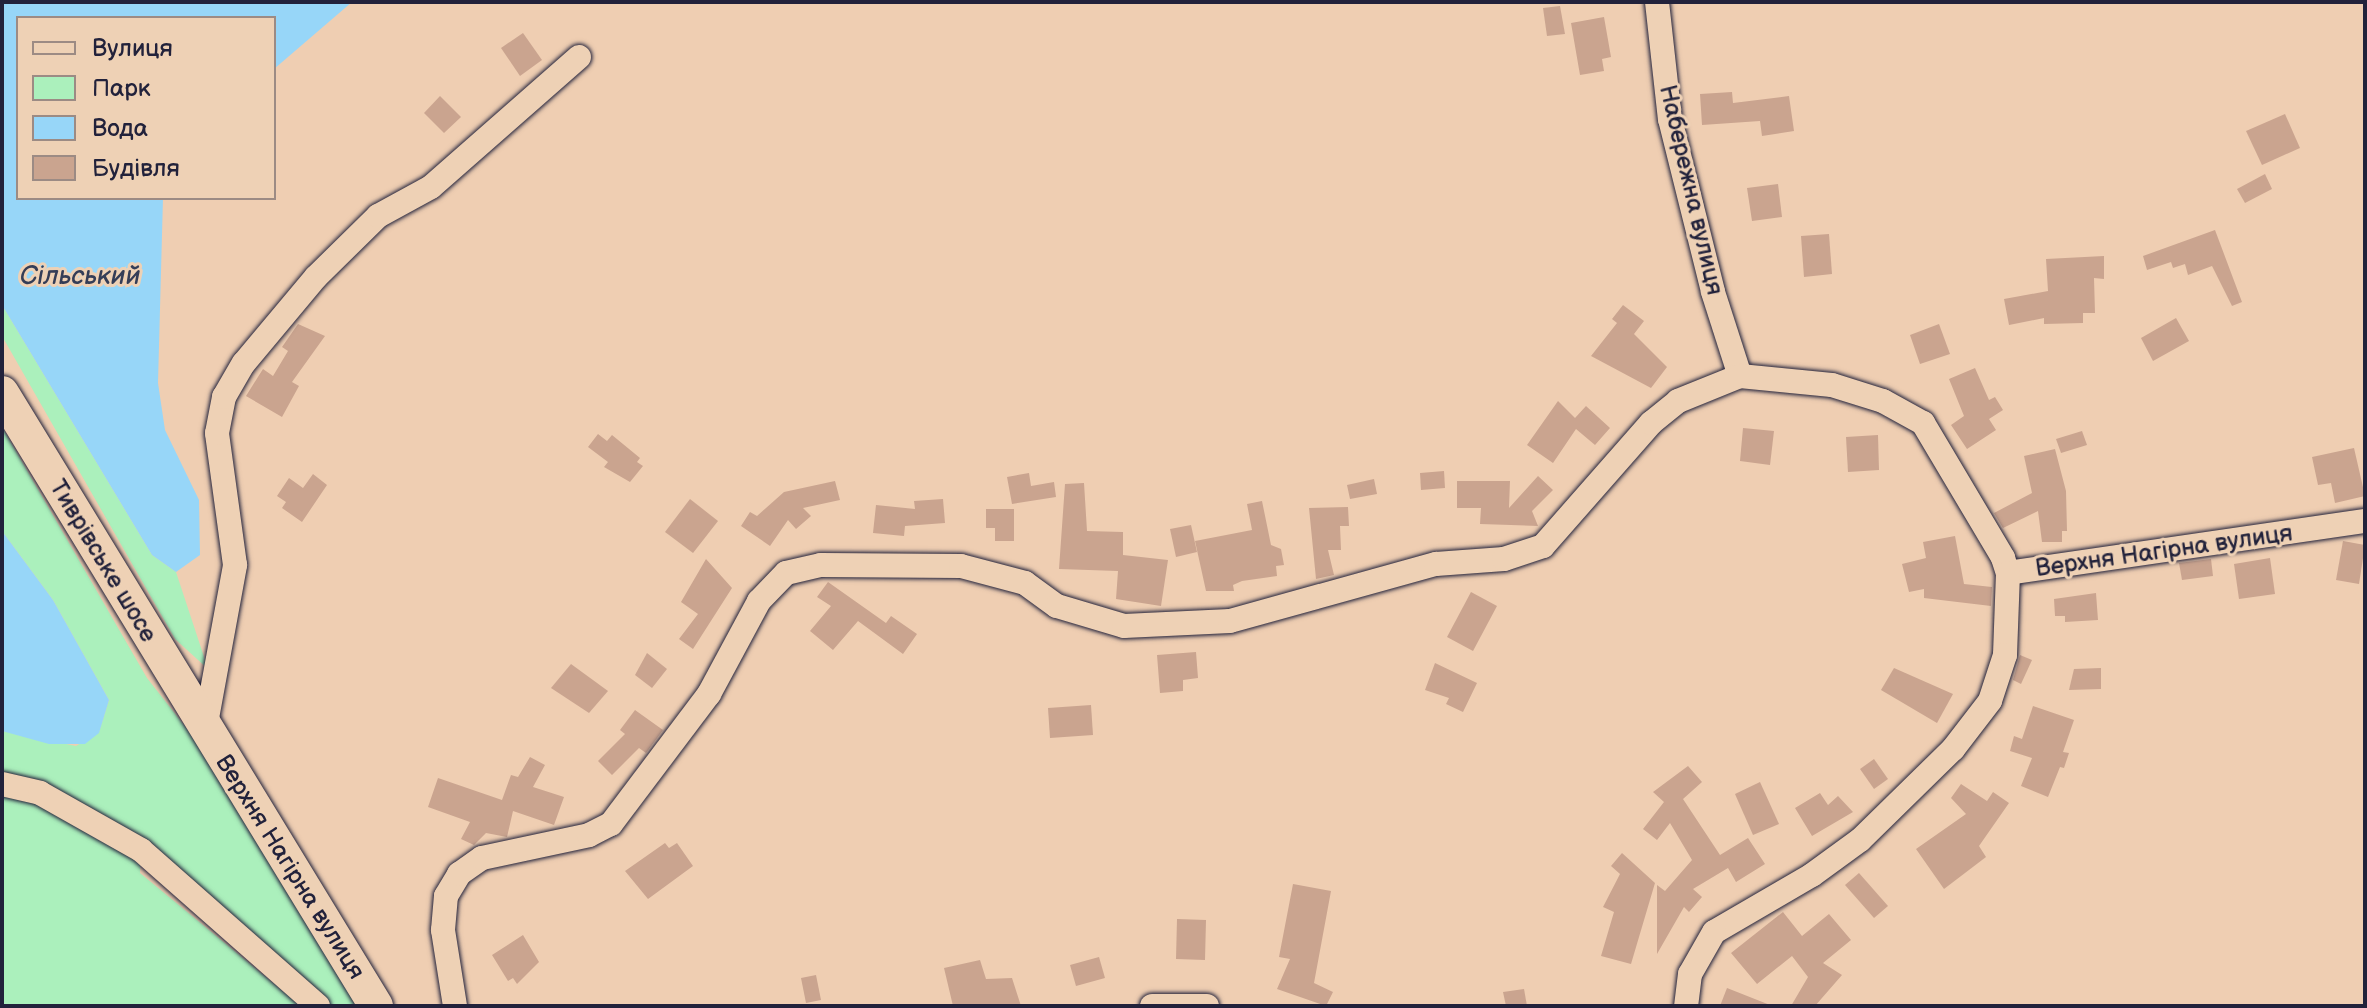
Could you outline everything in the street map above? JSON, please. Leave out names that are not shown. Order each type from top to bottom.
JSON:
[{"type":"main road","name":"Тиврівське шосе","points":[[2,393],[205,729]]},
{"type":"main road","name":"Верхня Нагірна вулиця","points":[[205,729],[376,1006]]},
{"type":"street","name":"Набережна вулиця","points":[[1657,2],[1670,119],[1713,292],[1740,376]]},
{"type":"street","points":[[205,729],[235,565],[217,433],[224,397],[244,363],[306,289],[378,216],[431,187],[579,57]]},
{"type":"street","points":[[455,1006],[443,930],[446,896],[459,874],[482,858],[545,846],[611,824],[709,694],[759,601],[786,573],[821,565],[961,566],[1025,583],[1057,606],[1124,626],[1230,621],[1436,564],[1504,559],[1543,546],[1651,423],[1678,401],[1740,376],[1832,385],[1883,401],[1923,423],[1985,523],[2008,573]]},
{"type":"street","name":"Верхня Нагірна вулиця","points":[[1686,1006],[1690,974],[1714,932],[1860,840],[1953,749],[1990,701],[2005,655],[2008,573],[2365,521]]},
{"type":"street","points":[[2,784],[40,793],[141,850],[318,1006]]},
{"type":"street","points":[[1152,1006],[1207,1006]]},
{"type":"green space","points":[[2,305],[152,555],[176,572],[208,669],[175,639],[2,336]]},
{"type":"green space","points":[[2,427],[147,678],[195,739],[358,1006],[329,1006],[141,851],[140,873],[301,1006],[2,1006],[2,731],[76,746],[99,732],[109,700],[53,600],[2,531]]},
{"type":"water","name":"Сільський","points":[[2,2],[352,2],[276,67],[276,16],[16,16],[16,200],[163,200],[158,383],[165,430],[199,500],[200,555],[176,572],[152,555],[2,305]]},
{"type":"water","points":[[2,531],[53,600],[109,700],[99,733],[85,744],[49,744],[2,731]]},
{"type":"building","points":[[1560,6],[1565,34],[1547,36],[1543,8]]},
{"type":"building","points":[[1604,17],[1611,57],[1602,59],[1604,71],[1580,75],[1571,23]]},
{"type":"building","points":[[523,33],[542,60],[520,76],[501,48]]},
{"type":"building","points":[[1732,92],[1733,103],[1789,96],[1794,131],[1762,136],[1760,121],[1702,125],[1700,94]]},
{"type":"building","points":[[440,96],[461,117],[444,133],[424,113]]},
{"type":"building","points":[[2285,114],[2300,148],[2262,165],[2246,131]]},
{"type":"building","points":[[2265,174],[2272,189],[2245,203],[2237,189]]},
{"type":"building","points":[[1778,184],[1782,217],[1752,221],[1747,188]]},
{"type":"building","points":[[2215,230],[2242,302],[2232,306],[2212,266],[2188,275],[2185,264],[2173,268],[2171,262],[2147,270],[2143,256]]},
{"type":"building","points":[[1829,234],[1832,274],[1804,277],[1801,236]]},
{"type":"building","points":[[2104,256],[2104,279],[2094,278],[2095,313],[2083,313],[2083,323],[2044,324],[2044,318],[2009,325],[2004,299],[2048,291],[2046,259]]},
{"type":"building","points":[[1623,305],[1644,321],[1634,334],[1667,367],[1651,388],[1591,356],[1617,323],[1612,319]]},
{"type":"building","points":[[2176,318],[2189,341],[2153,361],[2141,338]]},
{"type":"building","points":[[298,324],[325,336],[292,382],[299,386],[282,417],[246,396],[263,369],[273,376],[288,351],[282,347]]},
{"type":"building","points":[[1939,324],[1950,354],[1920,364],[1910,335]]},
{"type":"building","points":[[1975,368],[1989,400],[1995,397],[2003,410],[1989,419],[1996,430],[1967,449],[1951,425],[1964,416],[1949,379]]},
{"type":"building","points":[[1558,401],[1575,418],[1586,406],[1610,428],[1595,445],[1576,429],[1553,463],[1527,445]]},
{"type":"building","points":[[1743,428],[1774,431],[1770,465],[1740,461]]},
{"type":"building","points":[[2082,431],[2087,445],[2061,453],[2056,439]]},
{"type":"building","points":[[598,434],[607,441],[612,435],[640,458],[637,462],[643,466],[630,482],[604,467],[608,462],[588,447]]},
{"type":"building","points":[[1878,435],[1879,470],[1848,472],[1846,437]]},
{"type":"building","points":[[2354,448],[2365,496],[2335,503],[2331,483],[2318,485],[2312,457]]},
{"type":"building","points":[[2055,449],[2066,491],[2067,531],[2062,531],[2062,542],[2042,542],[2038,511],[2003,528],[1994,513],[2032,493],[2024,456]]},
{"type":"building","points":[[1444,471],[1445,488],[1421,490],[1420,473]]},
{"type":"building","points":[[1029,473],[1031,486],[1054,482],[1056,497],[1012,504],[1007,477]]},
{"type":"building","points":[[313,474],[327,485],[302,522],[282,508],[286,502],[277,496],[289,478],[303,488]]},
{"type":"building","points":[[1538,476],[1553,490],[1532,511],[1538,526],[1480,524],[1481,508],[1457,508],[1457,481],[1510,481],[1509,508]]},
{"type":"building","points":[[1374,479],[1377,494],[1350,499],[1347,485]]},
{"type":"building","points":[[835,481],[840,500],[803,508],[811,516],[796,529],[788,520],[770,546],[741,526],[750,512],[757,516],[784,492]]},
{"type":"building","points":[[1084,483],[1087,531],[1123,532],[1123,555],[1168,560],[1161,606],[1116,599],[1118,571],[1059,569],[1065,484]]},
{"type":"building","points":[[690,499],[718,521],[693,553],[665,532]]},
{"type":"building","points":[[943,499],[945,523],[905,526],[904,536],[873,533],[876,505],[915,509],[914,501]]},
{"type":"building","points":[[1262,501],[1271,545],[1281,549],[1284,565],[1276,566],[1277,576],[1242,581],[1233,585],[1234,591],[1206,591],[1195,541],[1252,530],[1247,504]]},
{"type":"building","points":[[1348,507],[1349,526],[1340,526],[1341,550],[1328,550],[1334,575],[1316,579],[1309,508]]},
{"type":"building","points":[[986,509],[1014,509],[1014,541],[995,541],[995,528],[986,528]]},
{"type":"building","points":[[1191,525],[1197,552],[1176,557],[1170,529]]},
{"type":"building","points":[[1955,536],[1964,584],[1992,587],[1991,606],[1924,598],[1924,589],[1909,592],[1902,564],[1926,558],[1923,542]]},
{"type":"building","points":[[2343,541],[2365,545],[2359,584],[2336,580]]},
{"type":"building","points":[[2270,558],[2275,594],[2239,599],[2234,564]]},
{"type":"building","points":[[706,559],[732,588],[693,649],[679,639],[698,614],[681,602]]},
{"type":"building","points":[[2211,559],[2213,576],[2182,580],[2179,563]]},
{"type":"building","points":[[828,582],[886,623],[891,616],[917,634],[903,654],[858,621],[833,650],[810,631],[831,606],[817,597]]},
{"type":"building","points":[[1471,592],[1497,606],[1473,651],[1447,637]]},
{"type":"building","points":[[2096,593],[2098,620],[2065,622],[2065,616],[2055,616],[2054,599]]},
{"type":"building","points":[[1196,652],[1198,678],[1183,680],[1183,691],[1160,693],[1157,655]]},
{"type":"building","points":[[647,653],[667,669],[652,688],[635,675]]},
{"type":"building","points":[[2020,655],[2032,660],[2021,684],[2013,680]]},
{"type":"building","points":[[1435,663],[1477,683],[1463,712],[1446,704],[1449,698],[1425,690]]},
{"type":"building","points":[[571,664],[608,691],[589,713],[551,688]]},
{"type":"building","points":[[1894,668],[1953,694],[1937,723],[1881,690]]},
{"type":"building","points":[[2101,668],[2101,689],[2069,690],[2074,669]]},
{"type":"building","points":[[1091,705],[1093,735],[1050,738],[1048,708]]},
{"type":"building","points":[[2033,706],[2074,720],[2063,752],[2069,753],[2064,768],[2060,767],[2048,797],[2021,786],[2032,758],[2010,751],[2014,736],[2022,739]]},
{"type":"building","points":[[635,710],[663,730],[646,753],[639,748],[612,775],[598,761],[625,734],[620,730]]},
{"type":"building","points":[[530,757],[545,765],[533,787],[564,797],[554,825],[513,811],[507,837],[486,833],[474,845],[461,839],[470,822],[428,807],[438,778],[502,800],[511,775],[518,777]]},
{"type":"building","points":[[1874,759],[1888,779],[1874,789],[1860,769]]},
{"type":"building","points":[[1688,766],[1702,782],[1683,799],[1720,855],[1748,838],[1765,864],[1736,882],[1728,868],[1693,889],[1702,897],[1689,912],[1684,907],[1657,954],[1657,885],[1665,891],[1692,860],[1670,823],[1657,840],[1643,829],[1664,802],[1653,792]]},
{"type":"building","points":[[1760,782],[1779,824],[1753,835],[1735,794]]},
{"type":"building","points":[[1961,784],[1987,801],[1993,792],[2009,803],[1979,846],[1986,857],[1944,889],[1916,849],[1966,814],[1951,798]]},
{"type":"building","points":[[1820,793],[1828,805],[1838,796],[1853,812],[1812,836],[1795,808]]},
{"type":"building","points":[[665,843],[669,848],[677,843],[693,866],[648,899],[625,871]]},
{"type":"building","points":[[1622,853],[1655,883],[1631,964],[1601,956],[1614,912],[1603,907],[1620,874],[1611,866]]},
{"type":"building","points":[[1859,873],[1888,906],[1874,918],[1845,885]]},
{"type":"building","points":[[1293,884],[1331,891],[1314,983],[1333,992],[1326,1006],[1277,989],[1290,959],[1279,957]]},
{"type":"building","points":[[1783,912],[1802,936],[1829,914],[1851,940],[1823,963],[1842,975],[1815,1006],[1791,1006],[1808,977],[1792,956],[1757,984],[1731,953]]},
{"type":"building","points":[[1177,919],[1206,920],[1205,960],[1176,959]]},
{"type":"building","points":[[523,935],[539,962],[517,984],[513,978],[508,981],[492,955]]},
{"type":"building","points":[[1099,957],[1105,978],[1076,986],[1070,965]]},
{"type":"building","points":[[980,960],[986,979],[1012,978],[1021,1006],[953,1006],[944,968]]},
{"type":"building","points":[[816,975],[821,1000],[806,1003],[801,978]]},
{"type":"building","points":[[1727,988],[1770,1005],[1770,1006],[1720,1006]]},
{"type":"building","points":[[1524,989],[1527,1006],[1506,1006],[1503,992]]}]
